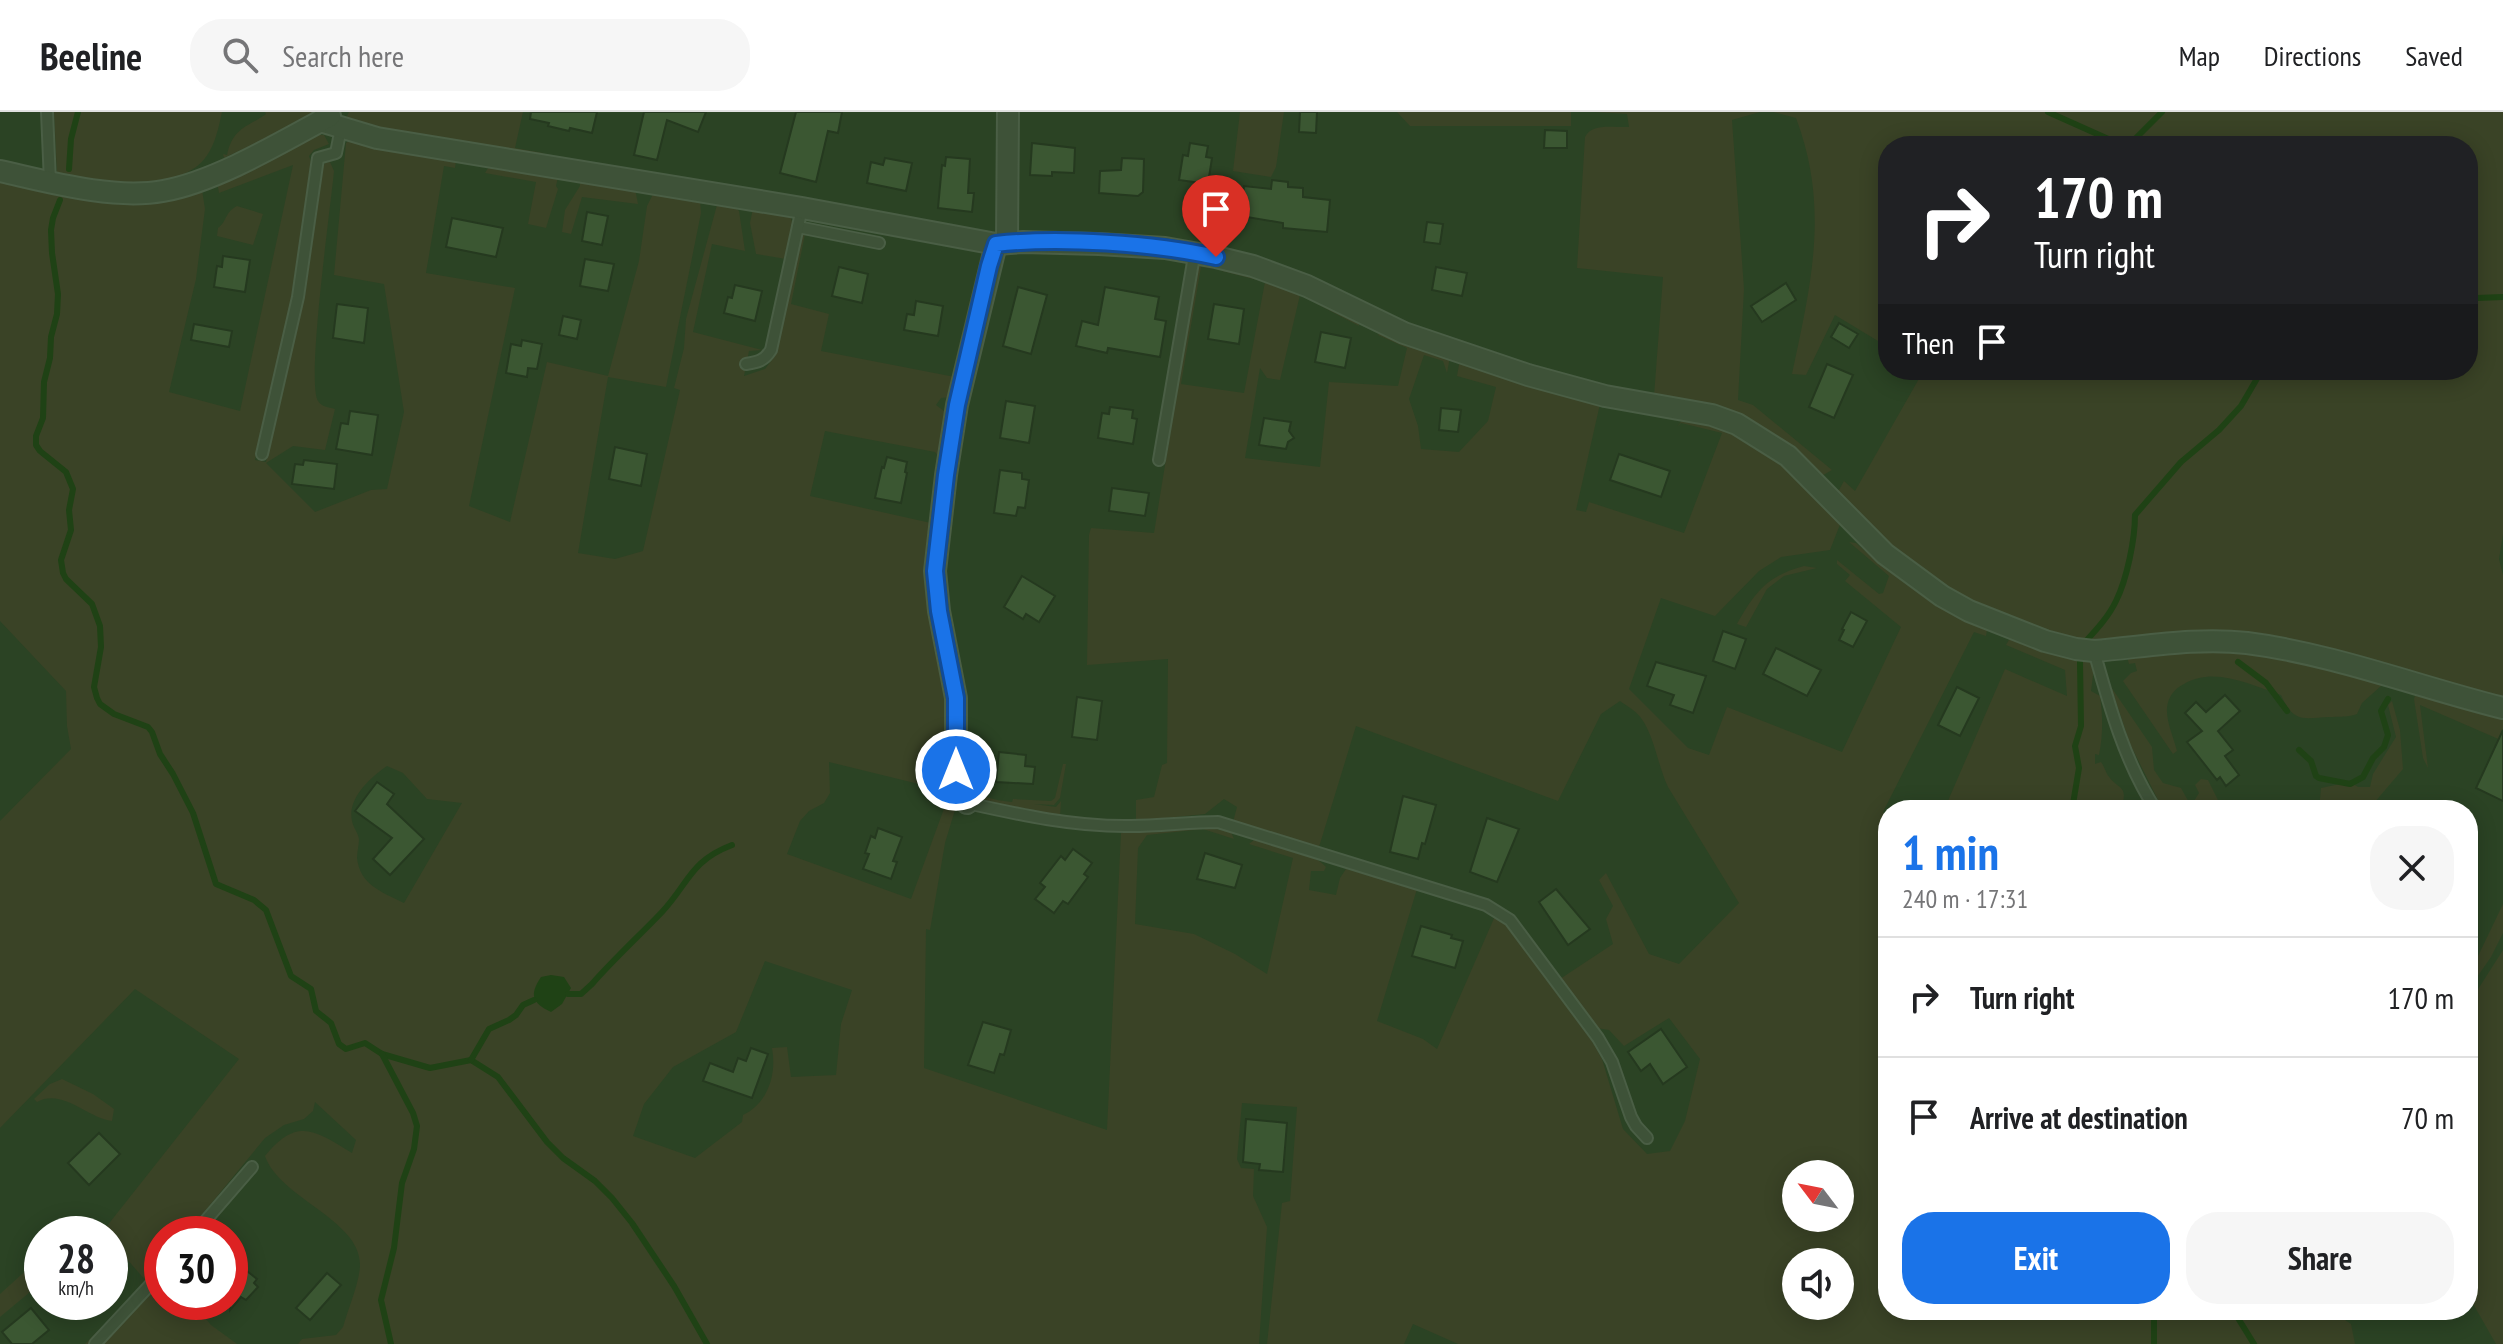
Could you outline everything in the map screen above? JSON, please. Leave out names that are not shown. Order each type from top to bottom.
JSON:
[{"type":"street","points":[[967,803],[956,770],[956,698],[939,611],[935,571],[957,405],[989,266],[1001,244],[1008,112]]},
{"type":"street","points":[[0,171],[109,192],[162,191],[215,175],[332,120],[404,143],[846,227],[1001,244],[1099,244],[1188,251],[1275,274],[1404,333],[1528,375],[1605,396],[1712,415],[1737,424],[1788,456],[1885,554],[1942,596],[1969,611],[2045,641],[2094,651],[2205,641],[2245,643],[2312,655],[2503,708]]},
{"type":"lane","points":[[47,112],[50,182]]},
{"type":"lane","points":[[262,454],[298,297],[318,158],[336,153],[332,120]]},
{"type":"lane","points":[[746,364],[766,359],[771,350],[800,217]]},
{"type":"lane","points":[[846,227],[879,243]]},
{"type":"lane","points":[[1159,460],[1193,262],[1188,251]]},
{"type":"lane","points":[[2094,651],[2125,747],[2150,800]]},
{"type":"lane","points":[[967,803],[1059,822],[1133,826],[1218,822],[1486,905],[1510,920],[1598,1038],[1612,1062],[1631,1117],[1647,1138]]},
{"type":"lane","points":[[210,1216],[252,1167]]},
{"type":"lane","points":[[95,1344],[144,1291]]},
{"type":"shaded area","points":[[54,112],[222,112],[211,149],[196,167],[164,181],[128,184],[57,173]]},
{"type":"shaded area","points":[[265,112],[322,112],[224,158],[223,154],[227,155],[237,134]]},
{"type":"shaded area","points":[[349,112],[523,112],[515,148],[543,153],[539,161],[361,130],[345,120]]},
{"type":"shaded area","points":[[1240,112],[1284,112],[1276,167],[1271,177],[1233,171]]},
{"type":"shaded area","points":[[1397,112],[1571,112],[1571,126],[1410,126]]},
{"type":"shaded area","points":[[1595,112],[1760,112],[1732,120],[1744,289],[1738,400],[1753,405],[1832,470],[1818,478],[1794,455],[1654,396],[1663,277],[1577,268],[1585,137],[1593,129],[1629,127],[1627,114]]},
{"type":"shaded area","points":[[1773,112],[2503,112],[2503,534],[2499,559],[2503,575],[2503,703],[2317,651],[2075,643],[1977,608],[1907,564],[1838,500],[1844,481],[1855,491],[1918,380],[2478,380],[2478,136],[1878,136],[1878,341],[1835,315],[1806,375],[1792,374],[1811,277],[1815,215],[1806,151],[1796,118]]},
{"type":"shaded area","points":[[313,135],[324,135],[329,144],[314,150],[309,156],[311,162],[291,302],[255,460],[266,462],[305,294],[323,167],[330,162],[334,171],[317,329],[315,387],[318,401],[335,409],[325,450],[293,446],[266,463],[315,512],[371,490],[387,489],[404,412],[384,284],[334,275],[346,143],[350,140],[456,161],[455,168],[444,166],[426,273],[515,288],[469,506],[510,522],[547,362],[608,376],[639,261],[647,206],[654,192],[700,200],[701,213],[666,387],[608,377],[578,553],[615,559],[643,551],[680,390],[674,388],[684,348],[686,319],[717,205],[739,211],[745,251],[712,244],[693,332],[762,350],[749,351],[744,376],[765,369],[775,356],[801,237],[805,234],[791,304],[829,314],[821,351],[955,377],[950,397],[941,398],[936,405],[948,414],[938,466],[939,457],[935,452],[825,431],[810,496],[931,523],[952,702],[950,768],[943,780],[931,787],[829,762],[830,793],[824,803],[809,811],[800,821],[787,854],[911,899],[953,784],[955,810],[945,843],[930,930],[926,929],[924,1068],[1107,1130],[1121,833],[1187,827],[1231,832],[1234,839],[1203,829],[1147,835],[1138,848],[1135,924],[1194,934],[1267,974],[1293,858],[1249,844],[1254,840],[1311,856],[1326,867],[1324,871],[1311,871],[1309,890],[1336,895],[1346,869],[1417,889],[1377,1021],[1423,1039],[1437,1049],[1495,916],[1505,923],[1592,1041],[1602,1059],[1623,1129],[1647,1154],[1670,1151],[1685,1121],[1700,1059],[1669,1018],[1624,1046],[1609,1030],[1597,1028],[1560,979],[1613,944],[1606,919],[1613,906],[1599,880],[1606,873],[1649,954],[1679,964],[1739,903],[1668,787],[1645,725],[1637,713],[1620,701],[1601,714],[1558,801],[1356,726],[1319,847],[1233,822],[1237,807],[1224,799],[1205,814],[1136,821],[1136,800],[1154,797],[1162,765],[1167,763],[1168,659],[1087,665],[1089,535],[1091,528],[1154,533],[1198,262],[1211,261],[1213,269],[1201,267],[1181,384],[1244,393],[1265,282],[1222,271],[1222,267],[1257,273],[1358,320],[1359,326],[1300,295],[1280,380],[1267,378],[1260,368],[1245,458],[1320,467],[1329,382],[1398,386],[1407,348],[1378,335],[1383,328],[1450,357],[1447,373],[1443,361],[1424,355],[1409,399],[1418,426],[1421,449],[1459,452],[1488,421],[1496,387],[1457,376],[1460,359],[1600,404],[1576,510],[1586,512],[1589,502],[1684,533],[1722,433],[1681,423],[1677,427],[1686,415],[1699,417],[1768,447],[1841,522],[1830,550],[1781,557],[1759,571],[1715,616],[1661,598],[1629,689],[1688,748],[1709,755],[1727,707],[1842,752],[1901,627],[1845,581],[1850,575],[1837,564],[1837,560],[1879,594],[1883,593],[1889,576],[1849,542],[1856,543],[1988,624],[1986,636],[1974,632],[1889,800],[1878,800],[1878,1320],[2345,1320],[2351,1324],[2355,1344],[1458,1344],[1413,1324],[1404,1344],[1267,1344],[1282,1203],[1290,1201],[1297,1107],[1242,1103],[1237,1159],[1241,1168],[1254,1169],[1253,1196],[1267,1227],[1259,1344],[298,1344],[302,1339],[336,1335],[343,1327],[360,1266],[357,1250],[348,1235],[286,1185],[265,1156],[287,1136],[306,1131],[327,1138],[352,1153],[356,1140],[315,1102],[313,1111],[304,1119],[284,1125],[265,1138],[201,1216],[144,1216],[144,1279],[128,1260],[128,1216],[115,1216],[239,1059],[135,989],[0,1128],[0,821],[71,749],[66,691],[0,621],[0,181],[202,190],[205,209],[196,279],[169,392],[240,411],[293,165],[219,193],[217,182]],"holes":[[[387,766],[403,773],[427,799],[462,803],[404,903],[380,891],[363,875],[357,858],[359,839],[351,813],[361,789]],[[765,961],[852,990],[841,1024],[836,1075],[791,1077],[787,1047],[772,1048],[772,1077],[759,1103],[743,1115],[742,1122],[695,1158],[633,1136],[644,1104],[673,1067],[736,1032]]]},
{"type":"shaded area","points":[[491,163],[558,177],[558,189],[546,228],[528,224],[536,182],[485,173]]},
{"type":"shaded area","points":[[580,179],[635,189],[638,204],[582,197],[571,234],[562,232],[565,210],[580,186]]},
{"type":"shaded area","points":[[237,206],[263,214],[253,245],[217,236],[218,228]]},
{"type":"shaded area","points":[[753,208],[789,214],[793,224],[786,259],[756,254],[750,223]]},
{"type":"shaded area","points":[[1804,566],[1817,568],[1784,576],[1767,589],[1746,627],[1737,624],[1750,603],[1771,580]]},
{"type":"shaded area","points":[[2013,633],[2090,658],[2094,668],[2091,691],[2100,696],[2102,718],[2099,755],[2095,754],[2095,764],[2101,762],[2111,780],[2122,789],[2123,800],[1948,800],[2005,669],[2067,696],[2065,670],[2006,645]]},
{"type":"shaded area","points":[[2235,648],[2381,680],[2381,686],[2362,703],[2357,714],[2306,718],[2290,711],[2281,695],[2245,682],[2220,677],[2196,679],[2177,688],[2169,700],[2168,719],[2177,751],[2173,754],[2123,681],[2137,671],[2135,663],[2129,664],[2127,657]]},
{"type":"shaded area","points":[[2111,687],[2152,747],[2154,770],[2163,783],[2181,788],[2188,800],[2158,800],[2130,744]]},
{"type":"shaded area","points":[[2416,693],[2503,713],[2503,741],[2420,705],[2428,768],[2423,758],[2414,699]]},
{"type":"shaded area","points":[[2392,701],[2400,730],[2403,769],[2377,800],[2320,800],[2321,788],[2350,782],[2358,787],[2370,787],[2373,774],[2396,737],[2388,705]]},
{"type":"shaded area","points":[[1063,764],[1066,764],[1060,798],[1054,805],[1034,804],[1056,807],[1061,801],[1060,817],[975,797],[961,766],[967,766],[972,784],[981,794],[1012,802],[1013,799],[1051,801],[1055,798]]},
{"type":"shaded area","points":[[2201,779],[2208,780],[2218,800],[2195,800],[2199,793],[2195,785]]},
{"type":"shaded area","points":[[2503,904],[2503,933],[2478,976],[2478,956]]},
{"type":"shaded area","points":[[2503,950],[2503,1344],[2496,1344],[2478,1312],[2478,989]]},
{"type":"shaded area","points":[[541,977],[564,977],[571,988],[562,1004],[551,1012],[536,1002],[534,994]]},
{"type":"shaded area","points":[[62,1079],[93,1094],[114,1109],[112,1121],[66,1101],[47,1099],[37,1102],[34,1099],[50,1084]]},
{"type":"shaded area","points":[[24,1272],[24,1297],[0,1317],[0,1294]]},
{"type":"shaded area","points":[[144,1285],[128,1305],[128,1301]]},
{"type":"shaded area","points":[[144,1298],[144,1320],[207,1320],[237,1344],[101,1344],[123,1320],[128,1320],[128,1315]]},
{"type":"shaded area","points":[[109,1320],[113,1320],[90,1344],[85,1344]]},
{"type":"building","points":[[531,112],[597,112],[592,133],[548,126],[549,123],[530,119]]},
{"type":"building","points":[[644,112],[706,112],[698,132],[667,120],[657,160],[634,155]]},
{"type":"building","points":[[796,112],[842,112],[838,133],[828,131],[816,182],[780,173]]},
{"type":"building","points":[[1300,112],[1317,112],[1316,133],[1299,132]]},
{"type":"building","points":[[1545,130],[1567,131],[1567,148],[1544,148]]},
{"type":"building","points":[[1032,143],[1075,148],[1074,173],[1030,175]]},
{"type":"building","points":[[1190,143],[1208,146],[1206,157],[1212,158],[1208,184],[1179,180],[1183,155],[1188,156]]},
{"type":"building","points":[[946,157],[970,159],[968,193],[974,193],[972,212],[938,208],[942,165],[945,166]]},
{"type":"building","points":[[885,158],[912,163],[906,191],[867,183],[871,162],[883,165]]},
{"type":"building","points":[[1122,158],[1144,159],[1143,192],[1138,196],[1099,193],[1100,171],[1121,170]]},
{"type":"building","points":[[1272,180],[1288,182],[1288,187],[1303,188],[1303,197],[1330,200],[1327,232],[1283,228],[1283,223],[1241,216],[1244,186],[1271,189]]},
{"type":"building","points":[[587,212],[608,216],[602,245],[582,241]]},
{"type":"building","points":[[452,218],[503,228],[496,257],[446,247]]},
{"type":"building","points":[[1427,222],[1443,224],[1440,244],[1424,242]]},
{"type":"building","points":[[223,256],[250,260],[245,292],[214,287],[217,266],[222,267]]},
{"type":"building","points":[[585,259],[614,264],[608,291],[580,286]]},
{"type":"building","points":[[839,267],[868,274],[862,303],[832,296]]},
{"type":"building","points":[[1436,267],[1467,273],[1462,296],[1432,290]]},
{"type":"building","points":[[1786,283],[1796,300],[1762,322],[1751,306]]},
{"type":"building","points":[[735,285],[762,291],[755,321],[724,313]]},
{"type":"building","points":[[1018,287],[1047,295],[1031,354],[1003,346]]},
{"type":"building","points":[[1105,287],[1159,297],[1155,319],[1166,321],[1160,357],[1108,348],[1107,353],[1076,346],[1082,321],[1098,325]]},
{"type":"building","points":[[916,301],[943,306],[938,336],[904,330],[907,314],[914,315]]},
{"type":"building","points":[[337,304],[368,308],[364,343],[333,338]]},
{"type":"building","points":[[1214,304],[1244,309],[1239,344],[1208,339]]},
{"type":"building","points":[[563,316],[581,320],[577,339],[559,335]]},
{"type":"building","points":[[1839,323],[1858,334],[1849,348],[1831,337]]},
{"type":"building","points":[[194,324],[232,331],[229,347],[191,340]]},
{"type":"building","points":[[1321,332],[1351,338],[1345,368],[1315,362]]},
{"type":"building","points":[[522,340],[542,344],[537,369],[528,368],[527,377],[506,373],[511,344],[521,346]]},
{"type":"building","points":[[1827,364],[1853,375],[1834,418],[1809,407]]},
{"type":"building","points":[[1006,401],[1035,406],[1029,443],[1000,438]]},
{"type":"building","points":[[1110,407],[1133,410],[1132,418],[1137,419],[1133,444],[1098,438],[1102,413],[1109,414]]},
{"type":"building","points":[[1441,408],[1461,410],[1458,432],[1439,430]]},
{"type":"building","points":[[350,411],[378,415],[372,455],[336,449],[341,423],[348,424]]},
{"type":"building","points":[[1264,418],[1291,422],[1289,431],[1294,438],[1288,442],[1286,449],[1259,445]]},
{"type":"building","points":[[615,447],[647,454],[641,486],[609,479]]},
{"type":"building","points":[[1619,454],[1670,471],[1661,497],[1610,480]]},
{"type":"building","points":[[887,457],[907,462],[901,503],[875,498]]},
{"type":"building","points":[[304,460],[337,464],[334,489],[292,484],[295,464],[303,465]]},
{"type":"building","points":[[1000,470],[1022,473],[1022,479],[1029,480],[1025,508],[1018,507],[1016,516],[994,513]]},
{"type":"building","points":[[1112,488],[1149,493],[1145,516],[1109,511]]},
{"type":"building","points":[[1022,576],[1055,596],[1039,622],[1026,614],[1023,619],[1004,607]]},
{"type":"building","points":[[1851,612],[1867,621],[1853,647],[1839,640]]},
{"type":"building","points":[[1723,631],[1746,639],[1735,669],[1713,661]]},
{"type":"building","points":[[1776,648],[1821,670],[1807,696],[1763,674]]},
{"type":"building","points":[[1656,662],[1706,676],[1693,713],[1670,705],[1674,695],[1647,686]]},
{"type":"building","points":[[1957,687],[1979,698],[1960,736],[1938,725]]},
{"type":"building","points":[[2225,695],[2240,711],[2218,731],[2233,750],[2225,756],[2239,775],[2226,786],[2220,777],[2217,780],[2187,742],[2202,731],[2185,713],[2196,702],[2206,712]]},
{"type":"building","points":[[1077,697],[1102,701],[1097,740],[1072,737]]},
{"type":"building","points":[[2503,730],[2503,801],[2476,788]]},
{"type":"building","points":[[999,752],[1026,755],[1025,766],[1035,767],[1033,784],[996,782]]},
{"type":"building","points":[[377,782],[394,794],[387,804],[424,839],[390,875],[373,859],[392,838],[355,811]]},
{"type":"building","points":[[1403,796],[1436,805],[1418,859],[1390,852]]},
{"type":"building","points":[[1487,818],[1519,829],[1497,882],[1470,872]]},
{"type":"building","points":[[878,828],[902,837],[893,861],[897,862],[891,879],[863,869],[871,836],[875,838]]},
{"type":"building","points":[[1073,849],[1092,863],[1084,874],[1088,877],[1068,904],[1063,901],[1054,913],[1035,899],[1045,887],[1040,883],[1061,856],[1065,860]]},
{"type":"building","points":[[1205,853],[1242,865],[1235,888],[1197,879]]},
{"type":"building","points":[[1556,889],[1590,929],[1568,945],[1539,902]]},
{"type":"building","points":[[1421,926],[1463,941],[1455,968],[1412,956]]},
{"type":"building","points":[[983,1022],[1011,1030],[1004,1055],[1000,1054],[994,1073],[968,1065]]},
{"type":"building","points":[[1661,1029],[1687,1067],[1663,1084],[1650,1064],[1641,1071],[1628,1052]]},
{"type":"building","points":[[751,1048],[768,1054],[752,1098],[703,1081],[710,1063],[733,1072],[738,1058],[746,1061]]},
{"type":"building","points":[[1246,1119],[1287,1123],[1283,1172],[1259,1170],[1260,1164],[1243,1162]]},
{"type":"building","points":[[99,1133],[120,1154],[89,1185],[68,1163]]},
{"type":"building","points":[[248,1272],[257,1279],[254,1283],[258,1287],[248,1298]]},
{"type":"building","points":[[327,1273],[341,1285],[310,1320],[296,1308]]},
{"type":"building","points":[[24,1314],[24,1320],[41,1320],[49,1330],[32,1344],[12,1344],[2,1332]]},
{"type":"waterway","points":[[69,169],[71,139],[78,112]]},
{"type":"waterway","points":[[2048,112],[2102,136]]},
{"type":"waterway","points":[[2138,136],[2162,112]]},
{"type":"waterway","points":[[60,200],[51,230],[58,294],[57,314],[44,382],[43,418],[36,445],[66,472],[73,489],[69,510],[71,530],[61,560],[66,579],[92,604],[100,626],[101,647],[94,687],[100,704],[114,714],[148,727],[152,732],[160,754],[193,813],[216,884],[254,900],[266,910],[291,976],[311,989],[316,1011],[331,1023],[339,1044],[346,1049],[365,1043],[382,1054],[430,1068],[471,1060],[498,1077],[547,1142],[595,1181],[632,1223],[674,1286],[707,1344]]},
{"type":"waterway","points":[[2478,298],[2503,297]]},
{"type":"waterway","points":[[2086,641],[2113,607],[2124,582],[2135,515],[2181,462],[2219,430],[2241,406],[2256,380]]},
{"type":"waterway","points":[[2074,800],[2079,768],[2075,746],[2081,726],[2080,662]]},
{"type":"waterway","points":[[2238,662],[2266,683],[2287,711]]},
{"type":"waterway","points":[[2299,750],[2311,761],[2319,778],[2350,784],[2363,777],[2373,758],[2384,747],[2388,735],[2381,711],[2388,699]]},
{"type":"waterway","points":[[568,994],[581,994],[662,912],[707,858],[732,845]]},
{"type":"waterway","points":[[471,1060],[489,1029],[509,1020],[523,1005],[534,1000]]},
{"type":"waterway","points":[[382,1054],[417,1126],[414,1149],[402,1183],[394,1248],[381,1300],[391,1344]]},
{"type":"waterway","points":[[2154,1320],[2154,1344]]},
{"type":"waterway","points":[[2239,1320],[2254,1344]]},
{"type":"route","points":[[956,770],[956,698],[936,593],[936,552],[957,405],[996,244],[1099,244],[1165,248],[1216,257]]}]
